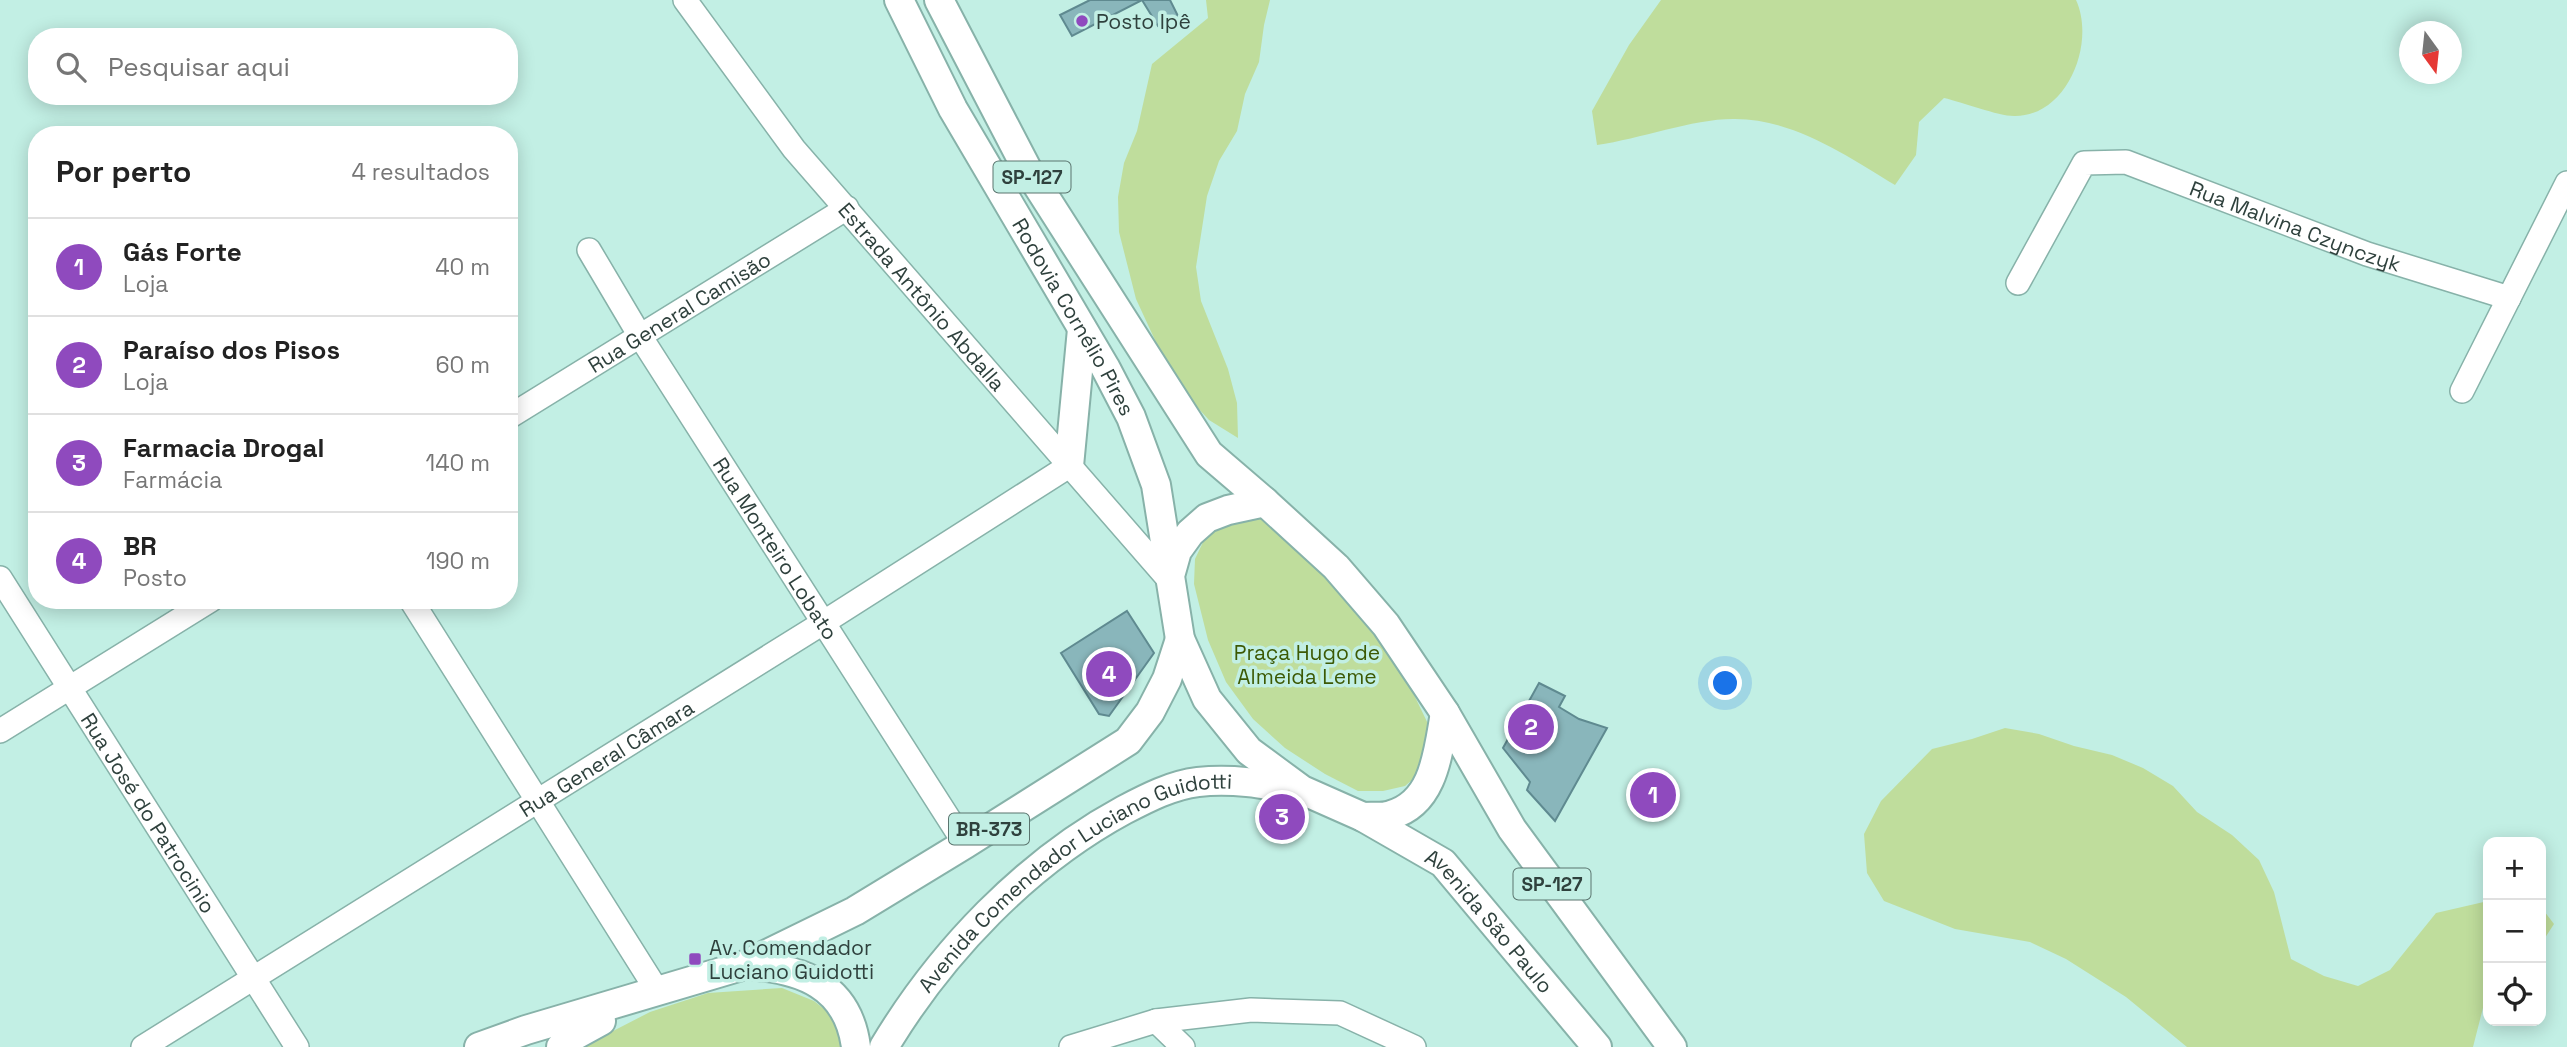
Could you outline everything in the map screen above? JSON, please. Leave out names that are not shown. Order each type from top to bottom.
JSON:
[{"type":"main road","name":"Rodovia Cornélio Pires","points":[[899,0],[953,109],[1131,417],[1156,485],[1171,579]]},
{"type":"main road","name":"Rodovia Cornélio Pires","points":[[939,0],[1027,169],[1209,454],[1265,502]]},
{"type":"main road","points":[[1069,467],[1082,329]]},
{"type":"main road","name":"SP-127","points":[[1363,817],[1302,790],[1249,751],[1207,699],[1180,639],[1171,579],[1177,551],[1190,533],[1207,518],[1228,510],[1265,502],[1336,567],[1386,625],[1445,713],[1512,830],[1672,1047]]},
{"type":"main road","name":"BR-373","points":[[561,1047],[570,1038],[651,995],[745,965],[855,911],[1128,741],[1150,712],[1167,679],[1180,639]]},
{"type":"main road","points":[[1363,817],[1390,816],[1414,804],[1430,780],[1437,759],[1445,713]]},
{"type":"main road","name":"Avenida Comendador Luciano Guidotti","points":[[884,1047],[902,1016],[958,945],[1026,877],[1101,823],[1152,796],[1196,782],[1241,780],[1302,790]]},
{"type":"main road","name":"Avenida São Paulo","points":[[1363,817],[1443,863],[1597,1047]]},
{"type":"main road","points":[[745,965],[780,969],[826,987],[845,1007],[856,1047]]},
{"type":"main road","points":[[479,1047],[526,1030],[651,995]]},
{"type":"street","name":"Estrada Antônio Abdalla","points":[[685,0],[794,149],[1069,467],[1171,579]]},
{"type":"street","name":"Rua Malvina Czynczyk","points":[[2018,283],[2084,163],[2126,162],[2367,254],[2509,298]]},
{"type":"street","points":[[2462,391],[2567,183]]},
{"type":"street","name":"Rua General Camisão","points":[[518,411],[847,208]]},
{"type":"street","name":"Rua Monteiro Lobato","points":[[589,250],[640,336],[965,844]]},
{"type":"street","name":"Rua General Câmara","points":[[143,1047],[1069,467]]},
{"type":"street","name":"Rua José do Patrocinio","points":[[0,578],[297,1047]]},
{"type":"street","points":[[0,731],[197,609]]},
{"type":"street","points":[[417,609],[651,995]]},
{"type":"street","points":[[1072,1047],[1156,1021],[1251,1010],[1340,1013],[1414,1047]]},
{"type":"street","points":[[1156,1021],[1183,1047]]},
{"type":"green space","points":[[1206,0],[1270,0],[1259,62],[1245,94],[1237,131],[1219,161],[1207,196],[1196,267],[1201,301],[1228,369],[1237,403],[1238,438],[1209,420],[1185,394],[1167,366],[1136,299],[1119,232],[1118,197],[1124,163],[1137,131],[1152,64],[1208,18]]},
{"type":"green space","points":[[1661,0],[2076,0],[2081,17],[2082,36],[2079,56],[2062,91],[2049,104],[2033,113],[2007,115],[1944,98],[1919,122],[1916,155],[1895,185],[1818,141],[1798,132],[1755,120],[1700,122],[1597,145],[1592,111],[1629,45]]},
{"type":"green space","name":"Praça Hugo de Almeida Leme","points":[[1250,515],[1279,526],[1368,617],[1403,672],[1431,730],[1425,769],[1405,786],[1383,791],[1358,791],[1325,774],[1285,748],[1253,719],[1226,682],[1208,640],[1194,584],[1195,559],[1205,538],[1228,521]]},
{"type":"green space","points":[[2005,728],[2039,734],[2112,755],[2143,768],[2173,786],[2197,812],[2232,835],[2259,860],[2274,892],[2291,959],[2324,976],[2358,986],[2390,970],[2436,913],[2483,902],[2483,1008],[2473,1047],[2187,1047],[2126,997],[2066,959],[2030,942],[1955,929],[1884,901],[1867,873],[1864,834],[1881,801],[1932,749]]},
{"type":"green space","points":[[2546,914],[2554,924],[2546,936]]},
{"type":"green space","points":[[782,988],[814,1001],[833,1016],[848,1047],[582,1047],[650,1012],[708,993]]},
{"type":"building","name":"Posto Ipê","points":[[1090,0],[1142,0],[1072,36],[1060,15]]},
{"type":"building","points":[[1142,0],[1170,0],[1178,16],[1158,26]]},
{"type":"building","points":[[1127,611],[1154,653],[1109,716],[1099,714],[1061,653]]},
{"type":"building","points":[[1539,683],[1565,696],[1559,707],[1579,719],[1607,728],[1555,821],[1527,790],[1530,782],[1503,748]]},
{"type":"place","name":"Posto Ipê","points":[[1082,21]]},
{"type":"place","name":"BR","points":[[1109,674]]},
{"type":"place","name":"Paraíso dos Pisos","points":[[1531,727]]},
{"type":"place","name":"Gás Forte","points":[[1653,795]]},
{"type":"place","name":"Farmacia Drogal","points":[[1282,817]]},
{"type":"place","name":"Av. Comendador Luciano Guidotti","points":[[695,959]]}]
